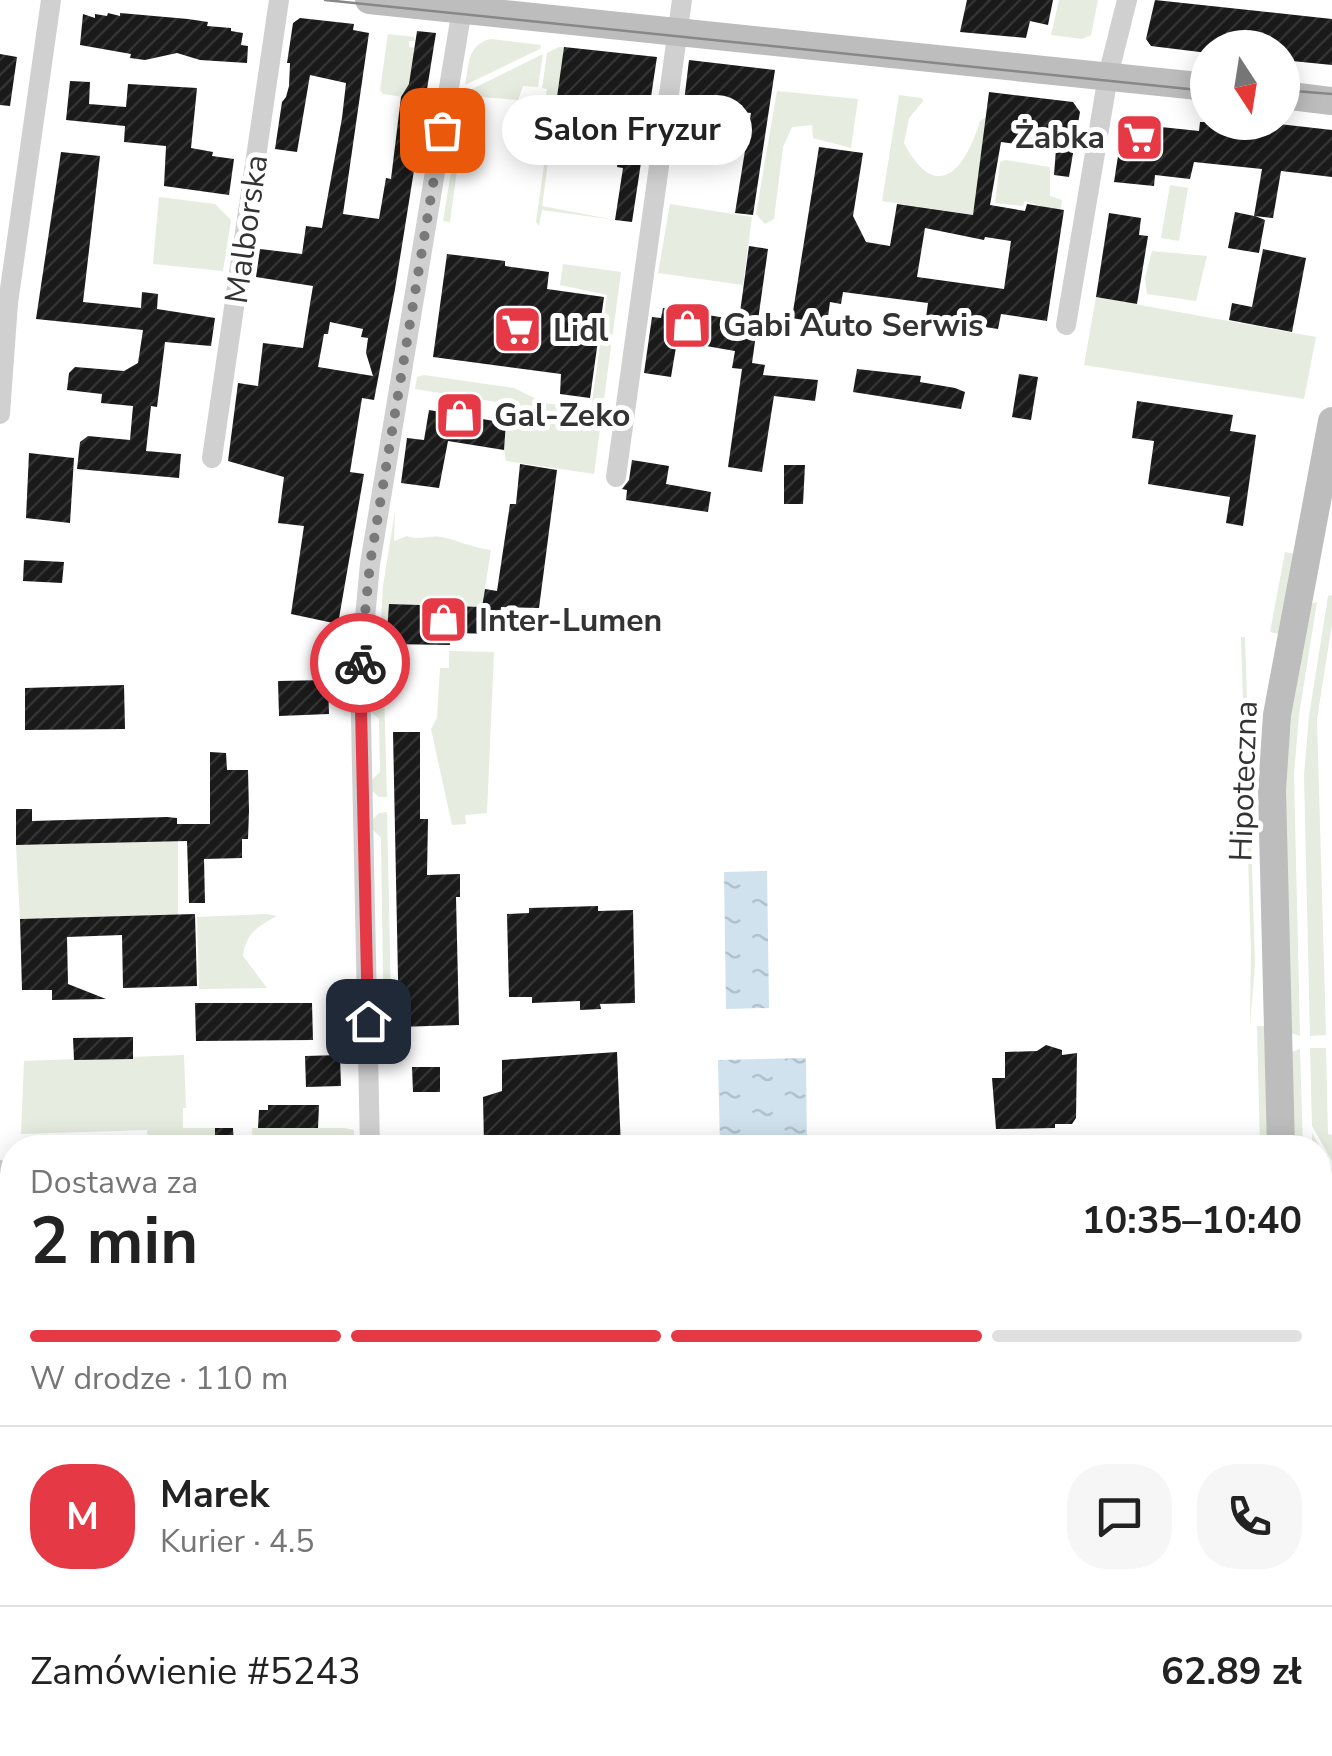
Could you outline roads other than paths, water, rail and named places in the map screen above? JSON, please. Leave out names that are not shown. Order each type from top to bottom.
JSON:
[{"type":"street","points":[[0,414],[8,303],[52,0]]},
{"type":"street","name":"Malborska","points":[[212,458],[279,0]]},
{"type":"street","points":[[370,0],[1190,85]]},
{"type":"street","points":[[616,477],[682,0]]},
{"type":"street","points":[[1066,325],[1108,76],[1127,0]]},
{"type":"street","points":[[370,1135],[361,650],[370,564],[462,9]]},
{"type":"street","points":[[1300,97],[1332,100]]},
{"type":"street","name":"Hipoteczna","points":[[1281,1135],[1274,746],[1332,422]]},
{"type":"water","points":[[767,871],[769,1008],[726,1009],[724,872]]},
{"type":"water","points":[[806,1058],[807,1135],[720,1135],[718,1060]]},
{"type":"tram line","points":[[325,0],[1190,89]]},
{"type":"tram line","points":[[1300,91],[1332,94]]},
{"type":"place","name":"Salon Fryzur","points":[[442,130]]},
{"type":"place","name":"Żabka","points":[[1140,137]]},
{"type":"place","name":"Gabi Auto Serwis","points":[[688,325]]},
{"type":"place","name":"Lidl","points":[[518,330]]},
{"type":"place","name":"Gal-Zeko","points":[[459,415]]},
{"type":"place","name":"Inter-Lumen","points":[[444,620]]}]
